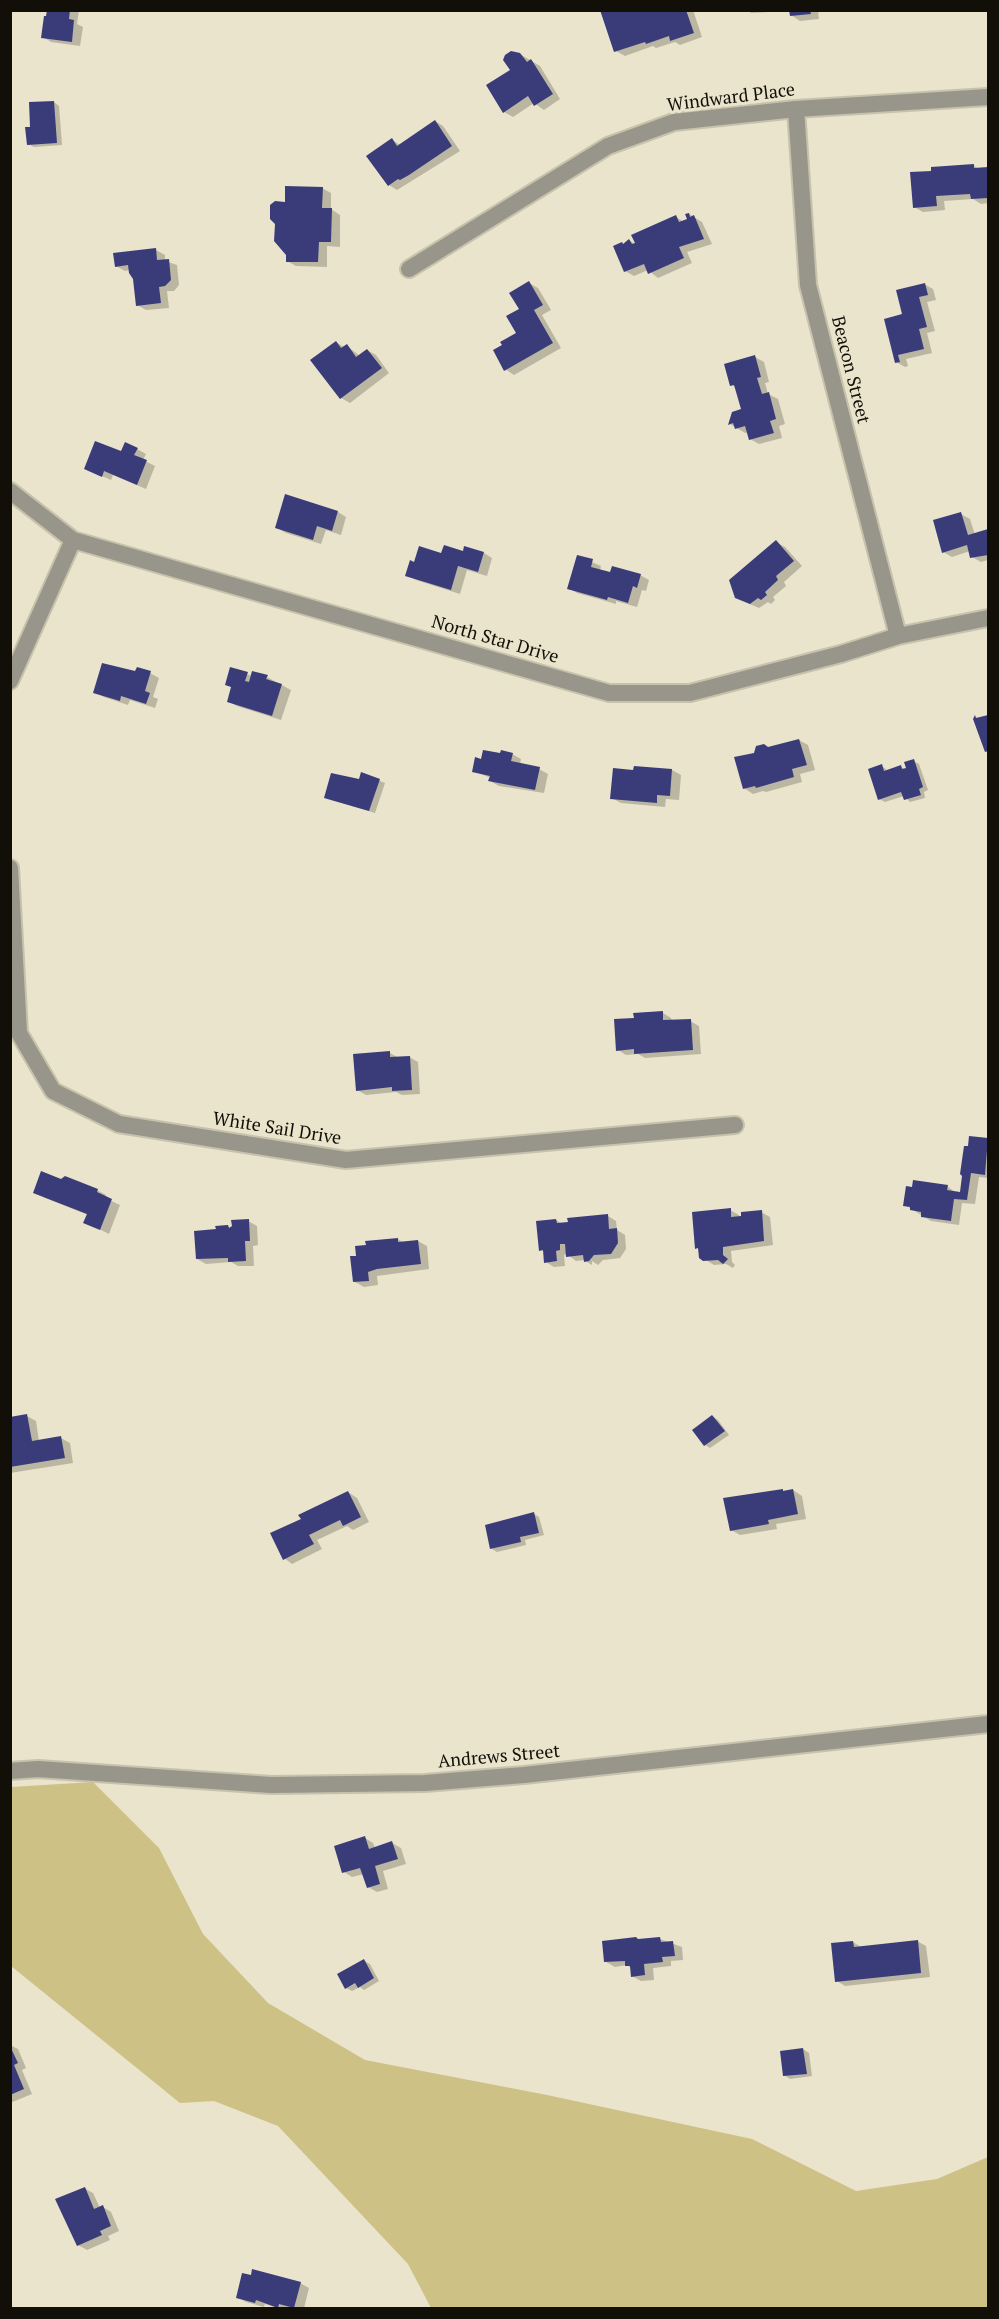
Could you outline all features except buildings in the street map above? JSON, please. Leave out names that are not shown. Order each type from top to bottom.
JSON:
[{"type":"street","name":"Windward Place","points":[[409,269],[608,146],[674,122],[796,109],[988,97]]},
{"type":"street","name":"Beacon Street","points":[[796,109],[808,285],[898,636]]},
{"type":"street","name":"North Star Drive","points":[[10,491],[72,540],[609,693],[690,693],[841,654],[898,636],[988,618]]},
{"type":"street","points":[[10,681],[72,540]]},
{"type":"street","name":"White Sail Drive","points":[[10,868],[19,1033],[53,1091],[119,1124],[346,1160],[735,1125]]},
{"type":"street","name":"Andrews Street","points":[[10,1771],[38,1769],[271,1785],[425,1783],[535,1774],[988,1724]]},
{"type":"shaded area","points":[[93,1782],[159,1848],[203,1934],[268,2003],[365,2060],[547,2095],[752,2139],[856,2191],[937,2179],[988,2157],[988,2308],[431,2308],[408,2264],[278,2126],[214,2101],[180,2103],[11,1966],[11,1787]]}]
